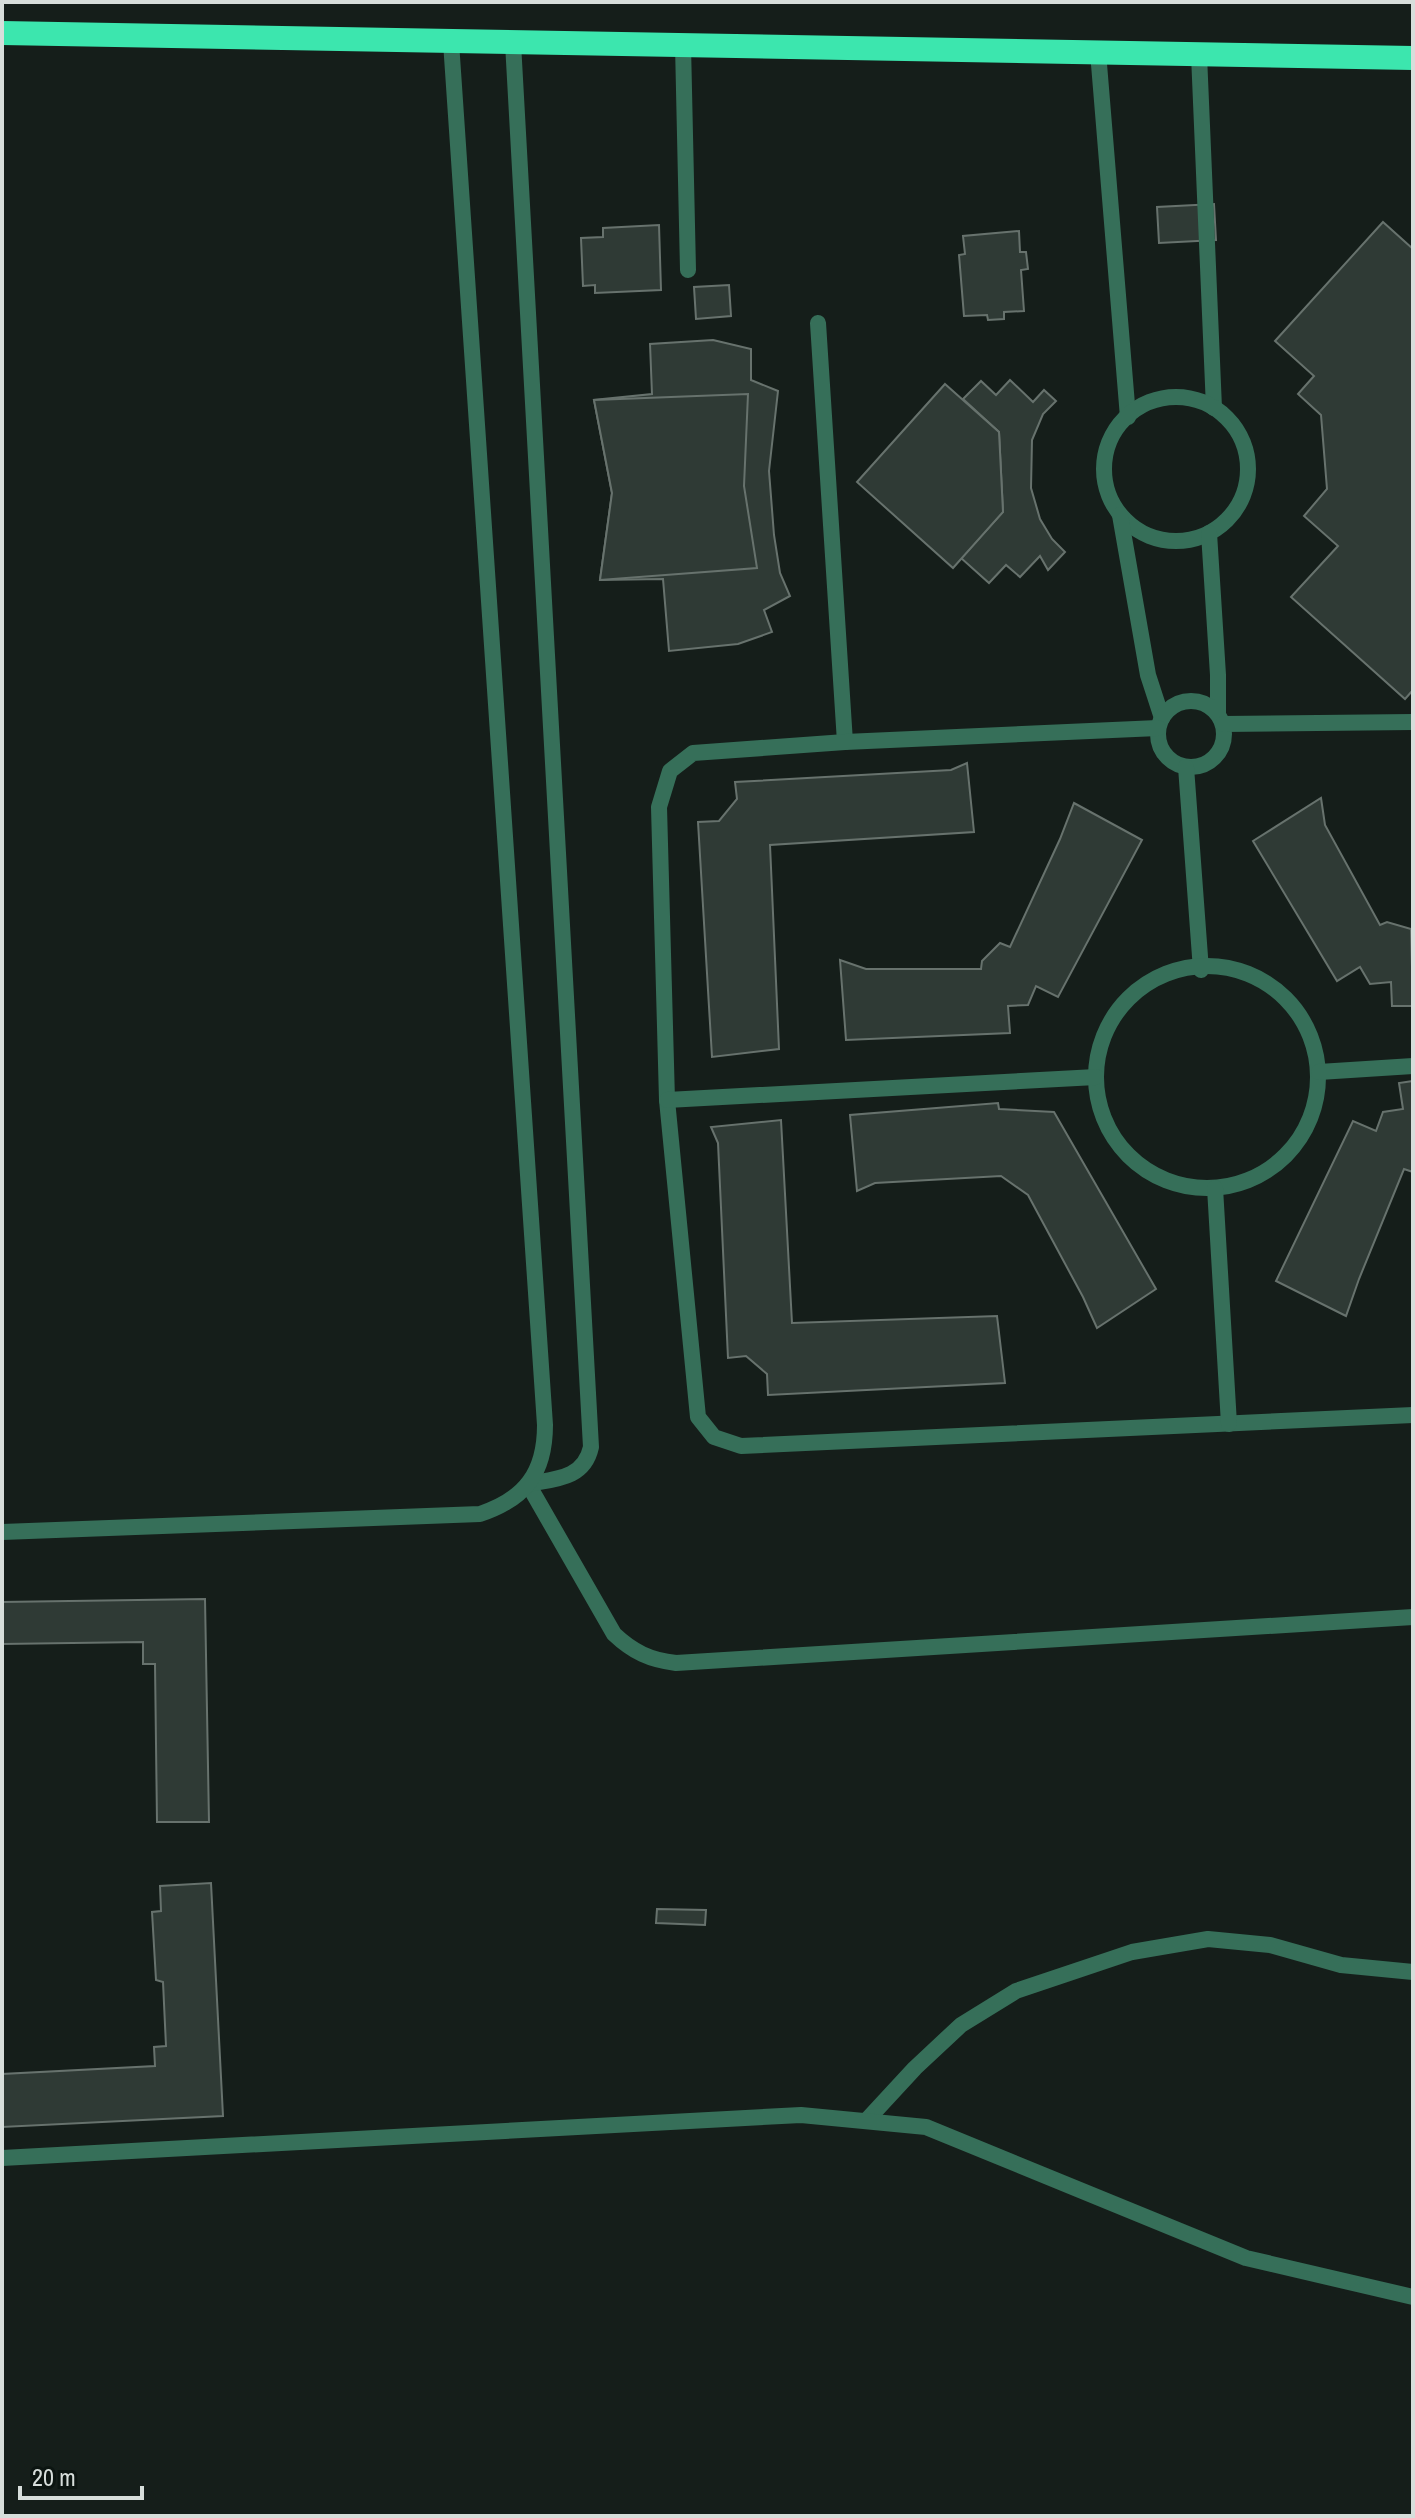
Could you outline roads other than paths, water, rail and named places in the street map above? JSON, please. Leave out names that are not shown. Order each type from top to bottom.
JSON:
[{"type":"highway","points":[[2,33],[1413,58]]},
{"type":"street","points":[[2,1532],[480,1514],[515,1498],[539,1466],[545,1446],[545,1425],[451,42]]},
{"type":"street","points":[[513,43],[591,1447],[589,1457],[578,1472],[528,1484]]},
{"type":"street","points":[[683,45],[688,270]]},
{"type":"street","points":[[1098,52],[1128,417]]},
{"type":"street","points":[[1199,55],[1214,408]]},
{"type":"street","points":[[818,323],[845,742]]},
{"type":"street","points":[[1120,515],[1139,531],[1163,540],[1188,540],[1209,533],[1228,519],[1241,501],[1248,479],[1248,457],[1240,435],[1227,417],[1186,397],[1164,398],[1140,406],[1121,422],[1108,444],[1104,468],[1108,493],[1120,515],[1148,675],[1160,723],[1160,748],[1167,757],[1186,767],[1208,763],[1222,746],[1209,533]]},
{"type":"street","points":[[1160,723],[1168,709],[1188,700],[1210,706],[1220,719]]},
{"type":"street","points":[[1220,719],[1413,722]]},
{"type":"street","points":[[1160,723],[693,753],[670,771],[659,807],[667,1100],[698,1417],[714,1437],[741,1446],[1413,1415]]},
{"type":"street","points":[[1186,767],[1201,970]]},
{"type":"street","points":[[1239,968],[1274,986],[1301,1014],[1317,1049],[1319,1072],[1320,1088],[1309,1126],[1286,1157],[1253,1179],[1215,1188],[1181,1185],[1148,1172],[1121,1149],[1103,1119],[1095,1084],[1098,1049],[1112,1017],[1135,990],[1166,972],[1201,970],[1239,968]]},
{"type":"street","points":[[1319,1072],[1413,1066]]},
{"type":"street","points":[[667,1100],[1096,1077]]},
{"type":"street","points":[[1215,1188],[1229,1424]]},
{"type":"street","points":[[528,1484],[614,1634],[628,1647],[659,1661],[676,1663],[1413,1617]]},
{"type":"street","points":[[866,2121],[915,2068],[961,2025],[1016,1991],[1132,1952],[1208,1939],[1270,1945],[1341,1965],[1413,1972]]},
{"type":"street","points":[[2,2158],[801,2115],[866,2121],[926,2127],[1246,2258],[1413,2297]]}]
